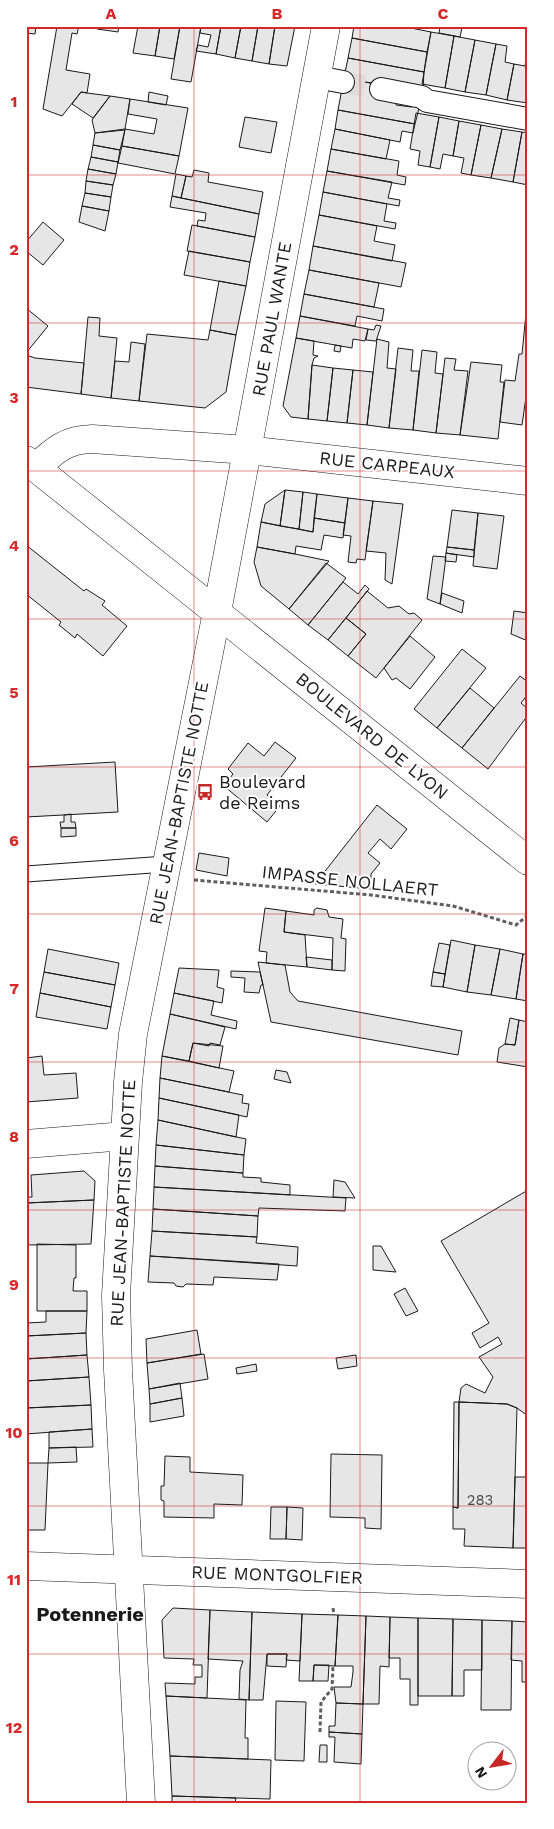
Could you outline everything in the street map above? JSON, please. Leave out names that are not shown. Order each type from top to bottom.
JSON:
[{"type":"street","name":"RUE PAUL WANTE","points":[[217,612],[326,26]]},
{"type":"street","points":[[317,77],[343,82]]},
{"type":"street","points":[[381,89],[422,97],[426,101],[528,119]]},
{"type":"street","points":[[217,612],[31,464],[62,446],[83,439],[247,450]]},
{"type":"street","name":"RUE CARPEAUX","points":[[247,450],[528,481]]},
{"type":"street","name":"BOULEVARD DE LYON","points":[[217,612],[528,860]]},
{"type":"street","name":"RUE JEAN-BAPTISTE NOTTE","points":[[141,1803],[118,1370],[116,1296],[125,1136],[133,1034],[217,612]]},
{"type":"street","points":[[26,1144],[125,1136]]},
{"type":"street","name":"RUE MONTGOLFIER","points":[[26,1566],[528,1584]]},
{"type":"lane","points":[[26,874],[165,870]]},
{"type":"path","name":"IMPASSE NOLLAERT","points":[[165,870],[453,906],[516,925],[528,915]]},
{"type":"path","points":[[320,1732],[321,1702],[332,1689],[333,1666]]},
{"type":"building","points":[[26,26],[36,26],[35,34],[26,33]]},
{"type":"building","points":[[57,26],[79,26],[77,34],[72,33],[66,70],[90,74],[87,93],[81,92],[62,116],[43,109]]},
{"type":"building","points":[[98,26],[119,26],[118,32],[97,29]]},
{"type":"building","points":[[138,26],[160,26],[155,56],[133,53]]},
{"type":"building","points":[[160,26],[180,26],[174,59],[155,56]]},
{"type":"building","points":[[180,26],[201,26],[191,82],[171,79]]},
{"type":"building","points":[[201,26],[221,26],[216,54],[196,51],[198,45],[208,47],[211,35],[200,33]]},
{"type":"building","points":[[221,26],[241,26],[235,58],[216,54]]},
{"type":"building","points":[[241,26],[258,26],[252,61],[235,58]]},
{"type":"building","points":[[258,26],[275,26],[269,64],[252,61]]},
{"type":"building","points":[[275,26],[295,26],[287,66],[269,64]]},
{"type":"building","points":[[354,26],[401,26],[431,32],[427,52],[352,38]]},
{"type":"building","points":[[440,26],[462,28],[460,37],[439,33]]},
{"type":"building","points":[[431,32],[454,36],[445,88],[422,84]]},
{"type":"building","points":[[454,36],[475,40],[465,92],[445,88]]},
{"type":"building","points":[[352,38],[427,52],[424,72],[348,58]]},
{"type":"building","points":[[475,40],[496,44],[486,95],[465,92]]},
{"type":"building","points":[[496,44],[507,46],[505,62],[514,64],[507,100],[486,95]]},
{"type":"building","points":[[527,50],[528,103],[507,100],[514,64],[525,66]]},
{"type":"building","points":[[348,58],[424,72],[423,88],[416,92],[344,78]]},
{"type":"building","points":[[344,78],[382,85],[398,95],[396,105],[412,107],[413,103],[420,104],[415,124],[338,110]]},
{"type":"building","points":[[81,92],[110,96],[93,118],[72,104]]},
{"type":"building","points":[[149,92],[168,96],[166,105],[148,102]]},
{"type":"building","points":[[110,96],[130,99],[125,129],[95,133],[92,120]]},
{"type":"building","points":[[130,99],[188,108],[179,156],[122,146],[125,129],[154,134],[157,119],[128,114]]},
{"type":"building","points":[[338,110],[415,124],[413,133],[402,131],[400,142],[335,129]]},
{"type":"building","points":[[416,113],[439,117],[430,167],[418,165],[420,151],[410,149]]},
{"type":"building","points":[[245,117],[277,122],[271,153],[239,147]]},
{"type":"building","points":[[439,117],[459,121],[453,156],[443,154],[440,169],[430,167]]},
{"type":"building","points":[[459,121],[481,125],[471,175],[461,173],[464,158],[453,156]]},
{"type":"building","points":[[481,125],[502,129],[491,178],[471,175]]},
{"type":"building","points":[[335,129],[390,140],[386,159],[331,149]]},
{"type":"building","points":[[502,129],[522,132],[513,182],[491,178]]},
{"type":"building","points":[[125,130],[120,150],[93,145],[95,133]]},
{"type":"building","points":[[522,132],[528,133],[528,185],[513,182]]},
{"type":"building","points":[[93,145],[120,150],[118,162],[91,157]]},
{"type":"building","points":[[122,146],[179,156],[175,174],[118,163]]},
{"type":"building","points":[[331,149],[399,161],[397,175],[406,177],[405,185],[327,171]]},
{"type":"building","points":[[91,157],[118,162],[116,174],[88,169]]},
{"type":"building","points":[[88,169],[116,174],[113,185],[86,181]]},
{"type":"building","points":[[194,170],[209,173],[208,182],[263,192],[259,214],[181,198],[186,176],[192,177]]},
{"type":"building","points":[[327,171],[392,182],[388,198],[400,200],[399,206],[323,192]]},
{"type":"building","points":[[176,174],[186,176],[181,198],[172,196]]},
{"type":"building","points":[[86,181],[113,185],[111,197],[85,193]]},
{"type":"building","points":[[323,192],[387,204],[384,221],[396,223],[395,229],[319,215]]},
{"type":"building","points":[[85,193],[111,197],[109,211],[82,206]]},
{"type":"building","points":[[172,196],[259,214],[255,237],[197,226],[198,220],[205,221],[206,213],[170,207]]},
{"type":"building","points":[[82,206],[109,211],[105,231],[79,222]]},
{"type":"building","points":[[319,215],[377,226],[374,241],[395,245],[392,261],[313,246]]},
{"type":"building","points":[[43,222],[64,240],[43,265],[26,251],[26,242]]},
{"type":"building","points":[[192,225],[255,237],[250,262],[187,251]]},
{"type":"building","points":[[313,246],[406,263],[401,287],[309,270]]},
{"type":"building","points":[[189,251],[250,262],[246,286],[184,275]]},
{"type":"building","points":[[309,270],[379,283],[374,307],[304,294]]},
{"type":"building","points":[[219,281],[246,286],[236,335],[210,330]]},
{"type":"building","points":[[304,294],[384,309],[382,321],[357,316],[355,326],[300,316]]},
{"type":"building","points":[[26,308],[48,326],[26,353]]},
{"type":"building","points":[[526,313],[528,383],[522,425],[500,422],[505,380],[515,381],[519,354],[522,354]]},
{"type":"building","points":[[300,316],[368,329],[365,341],[353,339],[352,348],[296,338]]},
{"type":"building","points":[[88,317],[100,318],[99,336],[117,338],[111,398],[81,394]]},
{"type":"building","points":[[376,325],[381,326],[376,341],[366,340],[368,329],[374,330]]},
{"type":"building","points":[[210,330],[236,335],[226,392],[205,408],[139,401],[147,334],[208,340]]},
{"type":"building","points":[[296,338],[314,341],[313,355],[318,356],[314,358],[312,365],[308,419],[291,417],[283,406]]},
{"type":"building","points":[[377,339],[389,342],[387,368],[396,369],[389,428],[367,425]]},
{"type":"building","points":[[131,342],[145,344],[139,401],[111,398],[115,361],[129,362]]},
{"type":"building","points":[[335,345],[341,346],[340,352],[334,351]]},
{"type":"building","points":[[398,348],[413,350],[411,371],[419,371],[413,430],[389,428]]},
{"type":"building","points":[[422,350],[437,352],[435,373],[443,374],[436,433],[413,430]]},
{"type":"building","points":[[26,355],[35,358],[84,363],[81,394],[26,387]]},
{"type":"building","points":[[445,358],[456,359],[454,370],[468,371],[460,435],[436,433]]},
{"type":"building","points":[[471,362],[502,365],[500,382],[504,382],[498,439],[460,435]]},
{"type":"building","points":[[312,365],[333,368],[327,421],[308,419]]},
{"type":"building","points":[[333,368],[353,370],[347,423],[327,421]]},
{"type":"building","points":[[353,370],[373,372],[367,425],[347,423]]},
{"type":"building","points":[[285,490],[280,526],[261,522],[265,504]]},
{"type":"building","points":[[285,490],[303,492],[299,529],[280,526]]},
{"type":"building","points":[[303,492],[317,494],[313,532],[299,529]]},
{"type":"building","points":[[317,494],[348,498],[345,523],[314,518]]},
{"type":"building","points":[[348,498],[373,501],[365,560],[357,559],[356,563],[348,562],[351,536],[343,535]]},
{"type":"building","points":[[373,501],[403,504],[392,584],[385,580],[386,553],[366,551]]},
{"type":"building","points":[[452,510],[478,513],[474,550],[447,547]]},
{"type":"building","points":[[478,513],[504,516],[497,569],[473,566]]},
{"type":"building","points":[[314,518],[345,523],[343,538],[324,535],[321,550],[296,546],[295,554],[257,547],[261,522],[313,532]]},
{"type":"building","points":[[26,545],[84,591],[86,589],[105,601],[102,605],[127,626],[103,656],[77,634],[75,638],[59,625],[61,622],[26,594]]},
{"type":"building","points":[[257,547],[329,561],[289,609],[261,586],[254,562]]},
{"type":"building","points":[[447,547],[474,550],[474,557],[446,553]]},
{"type":"building","points":[[446,553],[457,555],[456,562],[445,561]]},
{"type":"building","points":[[433,556],[446,557],[440,604],[427,599]]},
{"type":"building","points":[[326,563],[346,578],[308,625],[289,609]]},
{"type":"building","points":[[343,582],[358,594],[365,585],[369,589],[328,640],[308,625]]},
{"type":"building","points":[[367,591],[388,608],[399,606],[409,614],[414,613],[422,620],[376,678],[348,656],[366,634],[346,618]]},
{"type":"building","points":[[442,593],[464,601],[462,613],[440,604]]},
{"type":"building","points":[[514,611],[528,613],[528,641],[511,634]]},
{"type":"building","points":[[346,618],[366,634],[348,656],[328,640]]},
{"type":"building","points":[[410,636],[435,657],[410,689],[396,678],[392,680],[384,668]]},
{"type":"building","points":[[462,649],[486,668],[437,728],[414,709]]},
{"type":"building","points":[[520,676],[528,682],[528,694],[521,703],[528,709],[528,715],[488,769],[462,748]]},
{"type":"building","points":[[470,688],[494,708],[462,748],[437,728]]},
{"type":"building","points":[[275,742],[296,758],[267,795],[280,806],[267,822],[224,786],[233,774],[228,769],[248,743],[264,756]]},
{"type":"building","points":[[115,762],[118,812],[26,817],[26,767]]},
{"type":"building","points":[[377,805],[407,829],[391,849],[380,839],[368,853],[380,863],[371,874],[371,889],[315,884]]},
{"type":"building","points":[[71,814],[71,822],[75,822],[76,828],[61,828],[60,822],[64,822],[64,815]]},
{"type":"building","points":[[61,828],[76,828],[76,836],[61,837]]},
{"type":"building","points":[[199,853],[229,858],[227,876],[196,870]]},
{"type":"building","points":[[265,908],[286,911],[284,932],[305,935],[307,967],[266,963],[267,952],[259,951]]},
{"type":"building","points":[[317,908],[327,910],[329,917],[343,919],[341,938],[346,939],[345,971],[332,970],[333,938],[284,932],[286,911],[314,915],[314,910]]},
{"type":"building","points":[[451,940],[475,945],[467,992],[443,987]]},
{"type":"building","points":[[439,943],[450,945],[445,974],[433,972]]},
{"type":"building","points":[[475,945],[500,949],[491,995],[467,992]]},
{"type":"building","points":[[48,949],[119,963],[115,985],[44,972]]},
{"type":"building","points":[[500,949],[523,954],[516,999],[491,995]]},
{"type":"building","points":[[523,954],[528,954],[528,1001],[516,999]]},
{"type":"building","points":[[306,957],[332,960],[332,970],[307,967]]},
{"type":"building","points":[[258,962],[285,965],[290,992],[298,1001],[462,1031],[458,1055],[271,1022]]},
{"type":"building","points":[[179,968],[219,970],[217,987],[224,989],[222,1003],[174,993]]},
{"type":"building","points":[[231,971],[260,972],[263,985],[261,985],[259,993],[244,992],[245,978],[231,977]]},
{"type":"building","points":[[44,972],[115,985],[111,1007],[40,993]]},
{"type":"building","points":[[433,972],[445,974],[443,987],[431,986]]},
{"type":"building","points":[[40,993],[111,1007],[107,1029],[36,1017]]},
{"type":"building","points":[[174,993],[214,1001],[211,1015],[237,1021],[236,1029],[170,1014]]},
{"type":"building","points":[[170,1014],[225,1027],[220,1045],[210,1043],[209,1046],[193,1043],[189,1061],[162,1056]]},
{"type":"building","points":[[510,1018],[519,1020],[515,1045],[505,1044]]},
{"type":"building","points":[[519,1020],[528,1022],[528,1067],[497,1062],[499,1048],[505,1044],[515,1045]]},
{"type":"building","points":[[193,1043],[223,1046],[219,1068],[189,1061]]},
{"type":"building","points":[[42,1056],[44,1075],[76,1073],[78,1098],[26,1102],[26,1058]]},
{"type":"building","points":[[162,1056],[234,1071],[229,1092],[160,1078]]},
{"type":"building","points":[[276,1070],[287,1072],[291,1083],[274,1079]]},
{"type":"building","points":[[160,1078],[243,1095],[242,1103],[249,1104],[247,1117],[159,1098]]},
{"type":"building","points":[[159,1098],[239,1115],[236,1137],[158,1120]]},
{"type":"building","points":[[158,1120],[246,1139],[244,1155],[156,1145]]},
{"type":"building","points":[[156,1145],[244,1155],[243,1173],[155,1166]]},
{"type":"building","points":[[155,1166],[243,1173],[243,1177],[261,1178],[261,1182],[290,1185],[290,1195],[154,1187]]},
{"type":"building","points":[[84,1171],[95,1181],[94,1200],[26,1203],[26,1197],[32,1197],[31,1175]]},
{"type":"building","points":[[334,1180],[345,1182],[355,1198],[333,1197]]},
{"type":"building","points":[[154,1187],[346,1198],[345,1211],[259,1208],[258,1216],[153,1209]]},
{"type":"building","points":[[528,1190],[528,1416],[507,1404],[459,1402],[461,1388],[466,1384],[485,1393],[493,1377],[479,1357],[502,1344],[498,1337],[480,1348],[472,1333],[489,1323],[441,1241]]},
{"type":"building","points":[[94,1200],[91,1244],[26,1245],[26,1203]]},
{"type":"building","points":[[153,1209],[258,1216],[257,1237],[152,1231]]},
{"type":"building","points":[[152,1231],[257,1237],[256,1243],[298,1247],[297,1266],[150,1256]]},
{"type":"building","points":[[37,1244],[76,1245],[76,1278],[74,1278],[73,1291],[87,1291],[87,1311],[37,1311]]},
{"type":"building","points":[[373,1246],[381,1246],[396,1272],[373,1270]]},
{"type":"building","points":[[150,1256],[279,1264],[277,1280],[214,1277],[213,1285],[186,1284],[183,1287],[176,1286],[174,1283],[148,1282]]},
{"type":"building","points":[[405,1288],[418,1311],[406,1316],[394,1294]]},
{"type":"building","points":[[46,1311],[87,1311],[86,1333],[26,1336],[26,1323],[46,1322]]},
{"type":"building","points":[[197,1330],[201,1354],[147,1363],[146,1339]]},
{"type":"building","points":[[86,1333],[87,1355],[26,1359],[26,1336]]},
{"type":"building","points":[[204,1354],[208,1379],[149,1389],[147,1363]]},
{"type":"building","points":[[87,1355],[89,1377],[26,1381],[26,1359]]},
{"type":"building","points":[[356,1355],[357,1366],[338,1369],[336,1358]]},
{"type":"building","points":[[256,1364],[257,1371],[237,1374],[236,1368]]},
{"type":"building","points":[[89,1377],[91,1405],[26,1408],[26,1381]]},
{"type":"building","points":[[180,1383],[182,1398],[150,1404],[149,1389]]},
{"type":"building","points":[[182,1398],[184,1416],[150,1422],[150,1404]]},
{"type":"building","points":[[454,1402],[459,1402],[458,1508],[453,1507]]},
{"type":"building","points":[[459,1402],[507,1404],[517,1408],[513,1548],[464,1546],[465,1529],[453,1529],[453,1507],[458,1508]]},
{"type":"building","points":[[91,1405],[92,1429],[26,1434],[26,1408]]},
{"type":"building","points":[[92,1429],[93,1447],[49,1448],[49,1432]]},
{"type":"building","points":[[76,1447],[77,1462],[48,1463],[49,1448]]},
{"type":"building","points":[[331,1454],[382,1455],[381,1529],[365,1528],[365,1518],[330,1517]]},
{"type":"building","points":[[165,1456],[190,1457],[190,1472],[243,1475],[242,1505],[214,1504],[214,1518],[164,1517],[164,1501],[161,1500],[161,1486],[164,1486]]},
{"type":"building","points":[[26,1463],[48,1463],[45,1530],[26,1530]]},
{"type":"building","points":[[515,1477],[528,1477],[528,1548],[513,1548]]},
{"type":"building","points":[[271,1507],[287,1507],[286,1539],[270,1539]]},
{"type":"building","points":[[287,1507],[303,1508],[302,1540],[286,1539]]},
{"type":"building","points":[[173,1608],[210,1610],[207,1698],[166,1696],[165,1683],[195,1684],[195,1677],[202,1677],[202,1665],[193,1665],[194,1659],[164,1658],[162,1620]]},
{"type":"building","points":[[210,1610],[252,1612],[249,1700],[239,1699],[240,1670],[243,1661],[208,1659]]},
{"type":"building","points":[[252,1612],[302,1614],[300,1661],[286,1660],[287,1654],[267,1654],[263,1700],[249,1700]]},
{"type":"building","points":[[302,1614],[338,1615],[335,1666],[314,1665],[313,1681],[299,1681]]},
{"type":"building","points":[[338,1615],[366,1616],[363,1704],[336,1703],[334,1687],[351,1687],[353,1672],[353,1666],[335,1666]]},
{"type":"building","points":[[366,1616],[390,1617],[389,1667],[380,1666],[379,1704],[363,1704]]},
{"type":"building","points":[[390,1617],[418,1618],[418,1705],[410,1705],[410,1679],[400,1679],[400,1658],[389,1658]]},
{"type":"building","points":[[418,1618],[453,1619],[452,1696],[418,1696]]},
{"type":"building","points":[[453,1619],[482,1620],[482,1670],[464,1670],[464,1696],[452,1696]]},
{"type":"building","points":[[482,1620],[512,1621],[511,1710],[481,1710]]},
{"type":"building","points":[[512,1621],[528,1622],[528,1682],[522,1682],[522,1661],[511,1660]]},
{"type":"building","points":[[267,1654],[287,1654],[286,1667],[267,1666]]},
{"type":"building","points":[[314,1665],[329,1665],[328,1681],[313,1681]]},
{"type":"building","points":[[166,1696],[246,1700],[245,1738],[248,1738],[248,1759],[170,1756]]},
{"type":"building","points":[[276,1701],[306,1702],[304,1761],[275,1760]]},
{"type":"building","points":[[336,1703],[363,1704],[362,1734],[329,1732],[329,1726],[335,1726]]},
{"type":"building","points":[[329,1732],[362,1734],[361,1764],[334,1762],[335,1737],[329,1737]]},
{"type":"building","points":[[320,1745],[327,1745],[327,1762],[319,1762]]},
{"type":"building","points":[[170,1756],[271,1760],[270,1799],[172,1796]]},
{"type":"building","points":[[172,1796],[236,1798],[235,1803],[172,1803]]},
{"type":"tunnel","points":[[343,82],[381,89]]},
{"type":"place","name":"Boulevard de Reims","points":[[205,792]]},
{"type":"district","name":"Potennerie","points":[[90,1614]]}]
